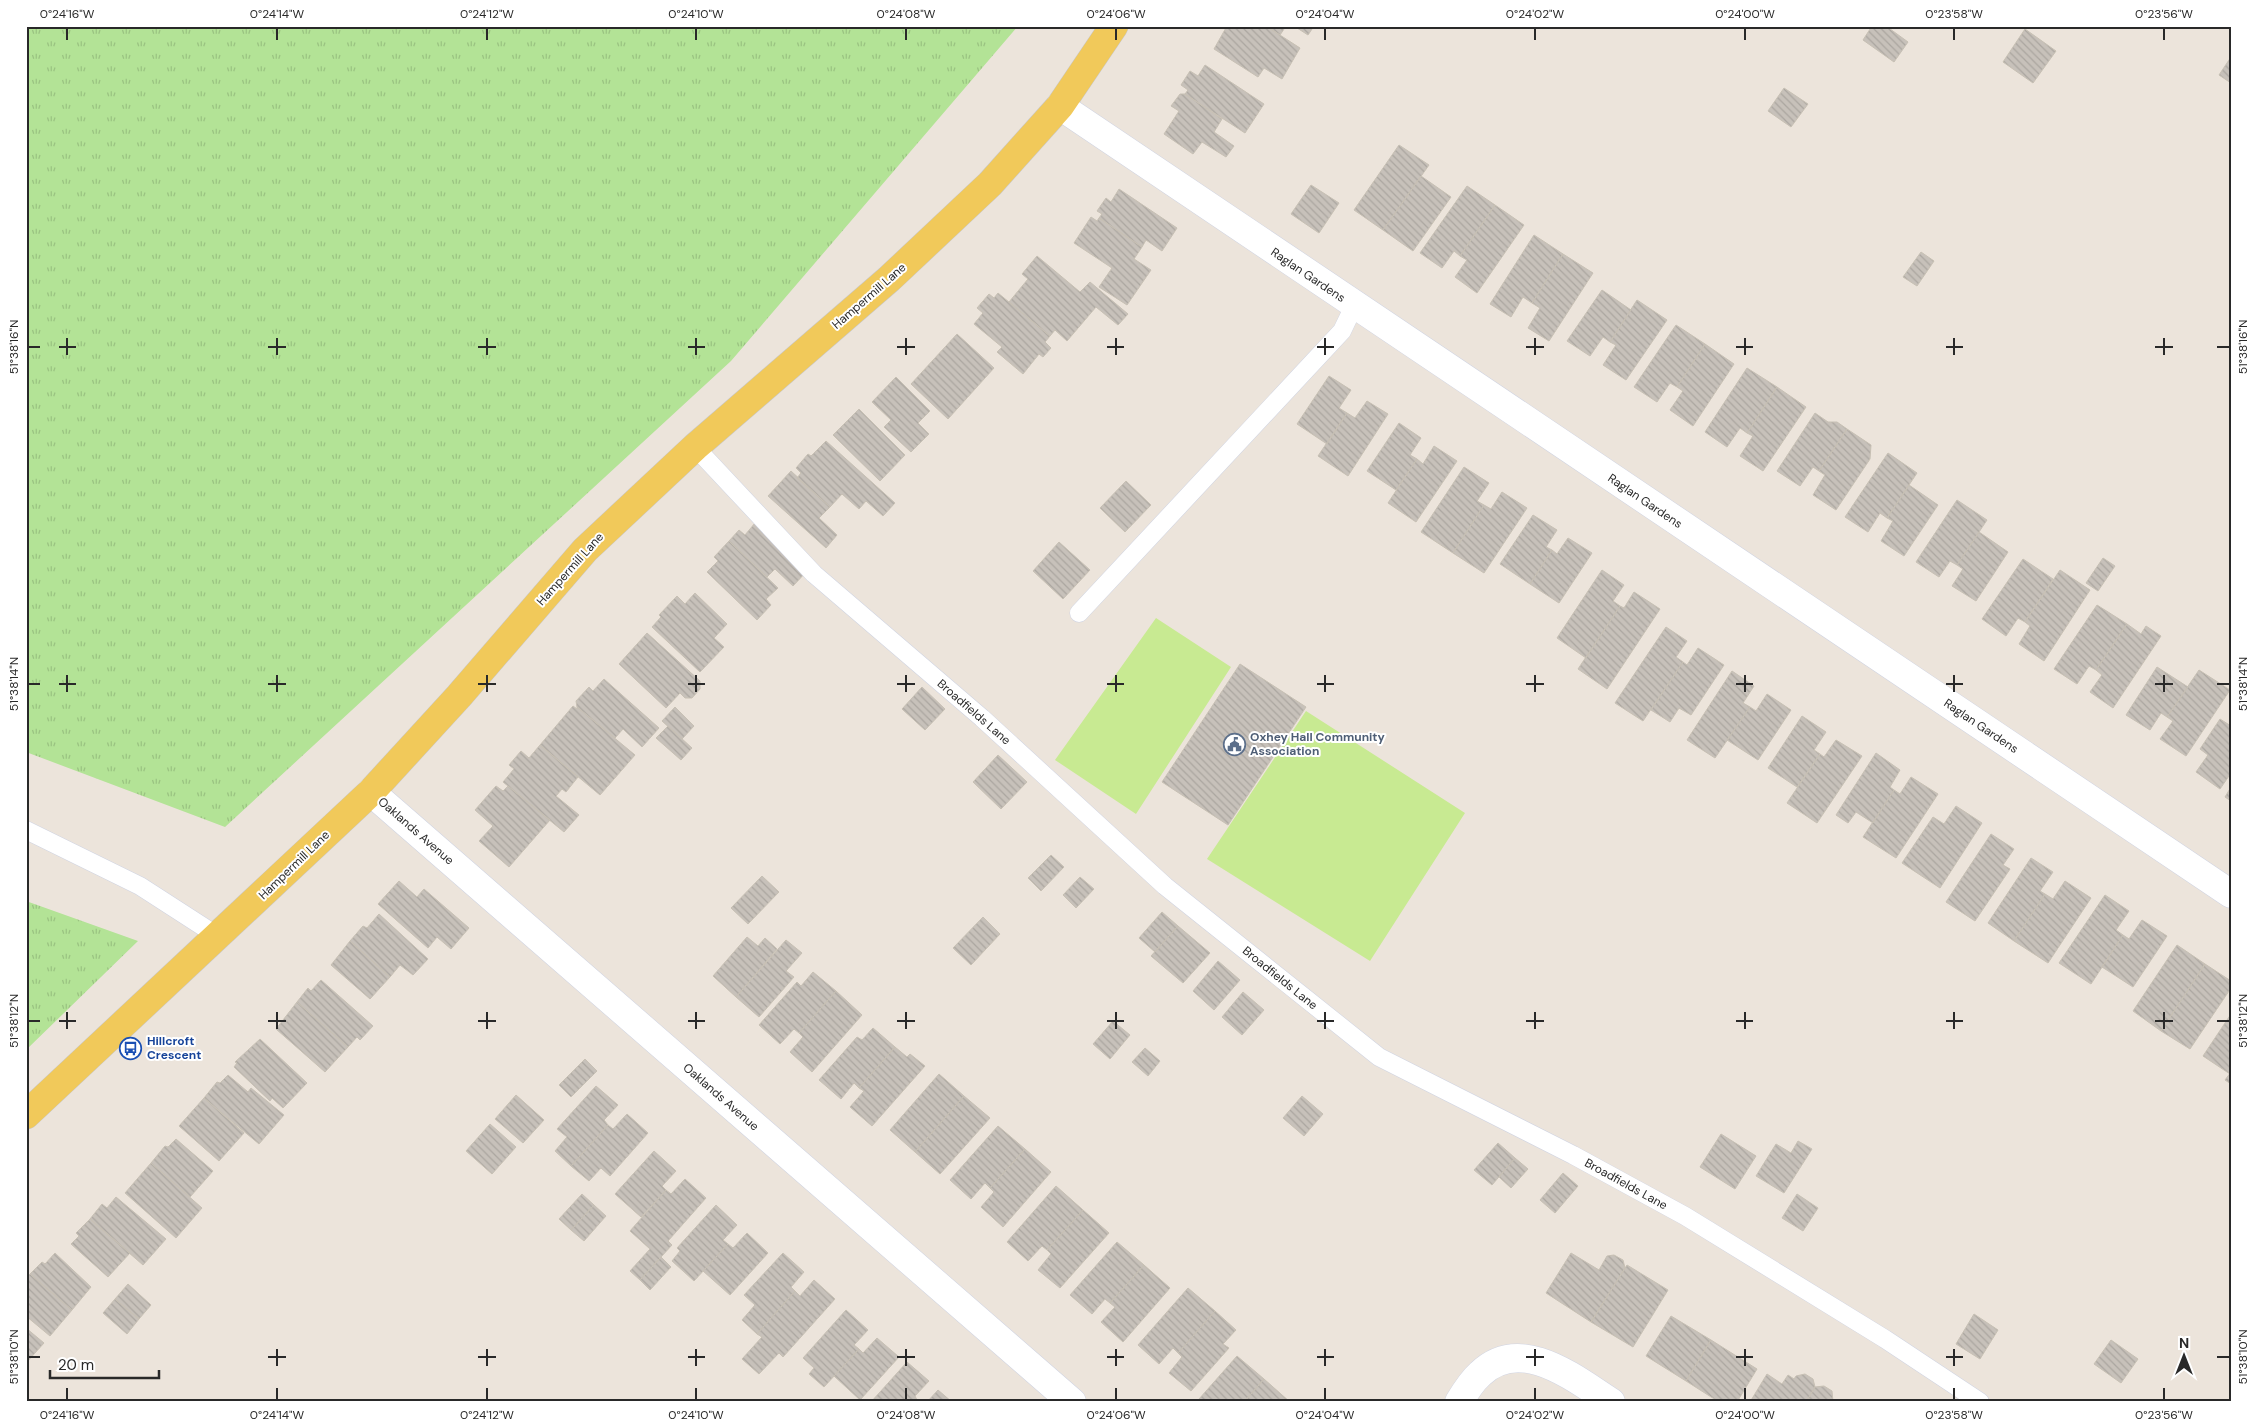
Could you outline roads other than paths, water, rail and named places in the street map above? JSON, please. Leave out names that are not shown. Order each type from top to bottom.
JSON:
[{"type":"main road","name":"Hampermill Lane","points":[[26,1115],[219,937],[371,792],[459,696],[585,550],[695,447],[896,272],[990,184],[1060,106],[1114,26]]},
{"type":"street","name":"Raglan Gardens","points":[[1060,106],[1354,306],[2231,894]]},
{"type":"street","name":"Oaklands Avenue","points":[[371,792],[1072,1402]]},
{"type":"street","points":[[1459,1402],[1480,1373],[1495,1364],[1518,1358],[1530,1359],[1560,1370],[1611,1402]]},
{"type":"lane","points":[[1079,613],[1342,331],[1354,306]]},
{"type":"lane","name":"Broadfields Lane","points":[[695,447],[814,574],[982,718],[1165,886],[1379,1057],[1573,1155],[1685,1216],[1885,1339],[1980,1402]]},
{"type":"lane","points":[[26,830],[140,886],[219,937]]},
{"type":"place","name":"Oxhey Hall Community Association","points":[[1234,744]]},
{"type":"place","name":"Hillcroft Crescent","points":[[131,1048]]}]
